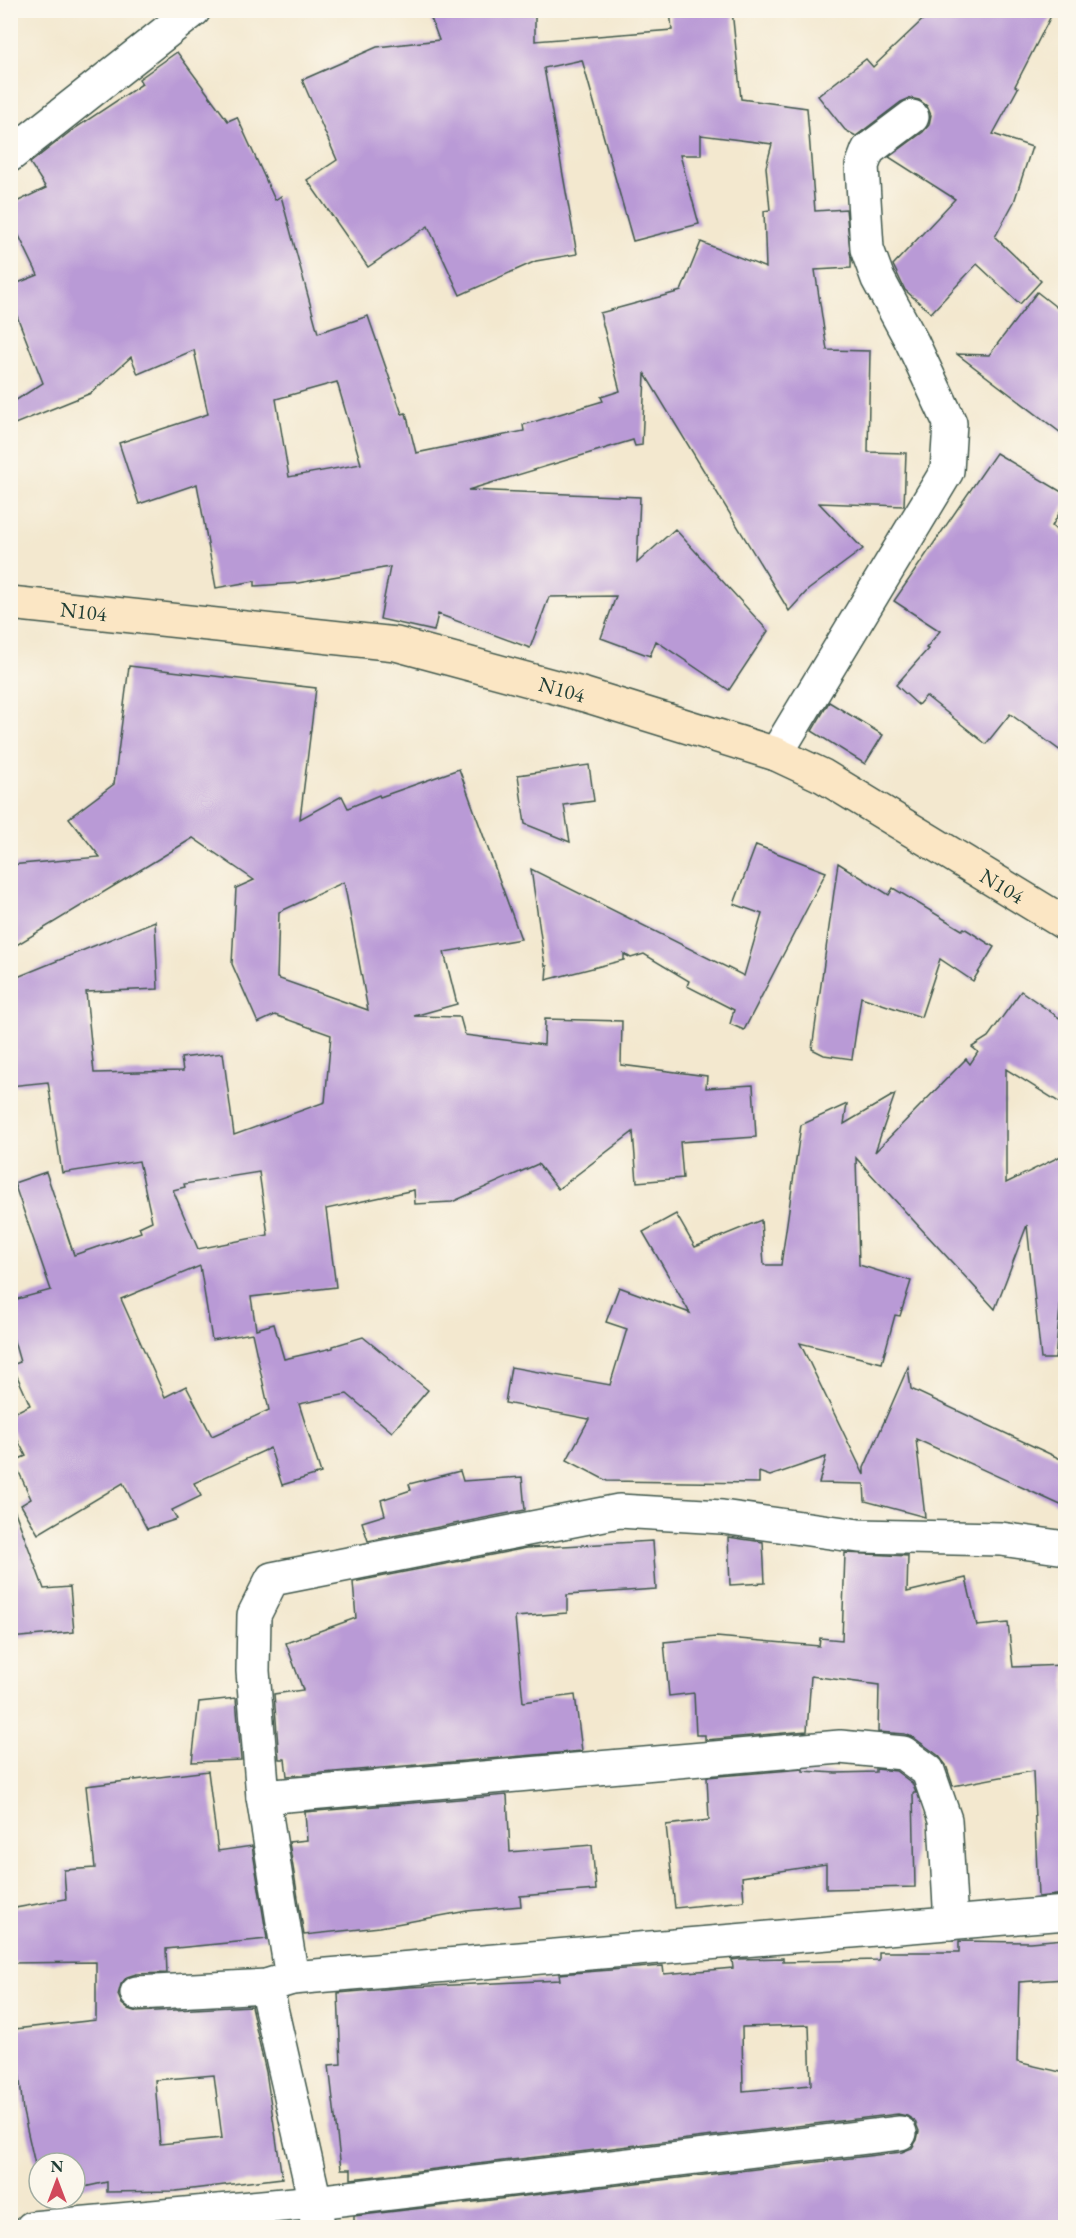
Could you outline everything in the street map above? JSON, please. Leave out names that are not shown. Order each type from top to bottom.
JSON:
[{"type":"street","points":[[10,155],[194,10]]},
{"type":"street","points":[[776,754],[947,471],[950,423],[912,342],[878,279],[867,249],[862,166],[868,150],[912,117]]},
{"type":"street","name":"N104","points":[[10,603],[396,644],[585,695],[776,754],[823,776],[1065,924]]},
{"type":"street","points":[[317,2215],[279,1982],[253,1671],[254,1615],[272,1579],[619,1511],[722,1517],[859,1536],[1001,1539],[1065,1548]]},
{"type":"street","points":[[263,1797],[840,1748],[903,1753],[928,1771],[945,1820],[951,1923]]},
{"type":"street","points":[[137,1993],[1065,1913]]},
{"type":"street","points":[[32,2228],[317,2215],[900,2133]]},
{"type":"building","points":[[428,10],[535,10],[535,41],[672,30],[670,10],[732,10],[741,99],[807,108],[815,211],[846,209],[851,259],[851,268],[815,270],[827,350],[870,351],[868,452],[906,453],[904,506],[819,503],[863,549],[808,590],[789,611],[645,374],[642,445],[635,446],[633,440],[468,490],[640,497],[637,563],[675,529],[768,631],[729,690],[656,641],[650,656],[601,638],[616,596],[549,597],[530,648],[438,614],[434,631],[380,619],[390,567],[298,583],[255,586],[255,581],[216,588],[197,484],[139,504],[119,443],[208,414],[194,350],[138,374],[131,357],[91,393],[10,426],[10,404],[43,383],[10,298],[10,286],[38,275],[10,217],[10,205],[46,188],[30,163],[71,131],[142,84],[139,79],[177,52],[228,121],[237,117],[275,200],[281,196],[318,333],[368,316],[402,414],[406,413],[416,453],[524,431],[523,425],[603,401],[601,397],[620,391],[600,313],[681,291],[701,242],[766,268],[764,211],[770,210],[766,167],[772,144],[701,135],[701,155],[680,155],[699,224],[633,241],[582,60],[544,68],[577,254],[536,261],[460,295],[428,226],[368,267],[307,180],[337,160],[302,80],[377,47],[439,40]],"holes":[[[337,382],[361,464],[289,477],[276,399]]]},
{"type":"building","points":[[933,10],[1054,10],[1015,86],[1018,88],[993,134],[1032,147],[1014,202],[995,237],[1041,281],[1020,304],[977,264],[931,313],[905,290],[893,265],[955,199],[889,157],[929,125],[931,115],[927,106],[919,100],[910,98],[901,102],[856,136],[845,130],[818,96],[866,59],[873,67]]},
{"type":"building","points":[[1037,292],[1065,314],[1065,436],[957,354],[989,355]]},
{"type":"building","points":[[996,453],[1065,494],[1065,503],[1052,526],[1065,538],[1065,754],[1010,714],[986,744],[926,696],[918,705],[896,685],[928,649],[926,648],[940,631],[894,601]]},
{"type":"building","points":[[129,666],[316,688],[300,819],[342,796],[348,808],[379,795],[380,797],[459,769],[521,939],[444,952],[457,1004],[414,1016],[460,1017],[465,1035],[544,1045],[545,1019],[622,1021],[621,1065],[707,1076],[706,1088],[753,1085],[756,1137],[680,1142],[683,1178],[637,1182],[633,1132],[558,1189],[538,1164],[452,1202],[415,1204],[414,1190],[326,1209],[336,1287],[251,1297],[256,1329],[274,1324],[284,1359],[333,1348],[333,1346],[363,1337],[428,1390],[392,1432],[347,1394],[299,1404],[321,1473],[282,1485],[270,1448],[194,1483],[201,1496],[172,1510],[177,1519],[147,1529],[123,1483],[38,1534],[21,1505],[31,1499],[14,1461],[26,1456],[10,1425],[10,1415],[30,1405],[12,1365],[20,1362],[10,1327],[10,1301],[51,1290],[14,1183],[46,1172],[74,1255],[141,1232],[139,1227],[152,1221],[139,1161],[62,1173],[48,1082],[10,1086],[10,980],[155,921],[158,989],[86,992],[94,1073],[183,1071],[181,1058],[223,1053],[234,1135],[325,1102],[331,1035],[275,1015],[258,1023],[232,964],[236,888],[254,880],[193,838],[10,949],[10,865],[100,857],[69,818],[114,784]],"holes":[[[344,882],[368,1010],[277,978],[279,912]],[[259,1172],[268,1235],[198,1249],[173,1190],[185,1187],[184,1184]],[[200,1266],[212,1340],[252,1333],[269,1410],[212,1436],[186,1386],[165,1397],[121,1299]]]},
{"type":"building","points":[[829,702],[883,735],[865,764],[812,731]]},
{"type":"building","points":[[589,765],[594,801],[564,805],[570,842],[525,824],[518,775]]},
{"type":"building","points":[[756,845],[826,872],[744,1030],[730,1024],[734,1010],[687,986],[689,981],[644,954],[631,958],[624,954],[624,960],[546,980],[547,966],[545,966],[531,869],[744,976],[762,914],[734,904]]},
{"type":"building","points":[[838,863],[889,895],[893,888],[994,947],[973,981],[940,959],[921,1017],[861,997],[852,1059],[824,1055],[812,1049]]},
{"type":"building","points":[[1021,991],[1065,1022],[1065,1106],[1006,1069],[1006,1183],[1065,1154],[1065,1258],[1055,1359],[1041,1359],[1027,1225],[995,1309],[856,1158],[859,1265],[911,1281],[900,1316],[895,1315],[882,1363],[800,1343],[864,1475],[864,1468],[908,1367],[911,1389],[1065,1461],[1065,1507],[916,1439],[925,1517],[865,1501],[864,1484],[819,1483],[826,1457],[770,1476],[759,1472],[759,1483],[607,1481],[567,1460],[589,1419],[505,1403],[511,1367],[610,1385],[627,1329],[606,1322],[619,1287],[690,1313],[643,1232],[676,1214],[695,1247],[761,1220],[764,1265],[781,1265],[801,1125],[847,1104],[844,1124],[895,1094],[875,1152],[966,1059],[970,1064],[978,1052],[972,1047],[988,1037]]},
{"type":"building","points":[[460,1471],[463,1481],[522,1477],[525,1510],[368,1541],[362,1522],[385,1515],[381,1500],[411,1490],[409,1484]]},
{"type":"building","points":[[10,1509],[14,1509],[44,1589],[70,1587],[74,1632],[10,1638]]},
{"type":"building","points":[[728,1537],[763,1542],[765,1583],[730,1585]]},
{"type":"building","points":[[653,1541],[656,1589],[567,1595],[567,1613],[515,1617],[523,1702],[575,1695],[582,1751],[287,1776],[285,1759],[279,1759],[274,1694],[303,1690],[286,1643],[356,1618],[353,1582],[527,1548]]},
{"type":"building","points":[[845,1553],[908,1556],[907,1592],[966,1578],[977,1626],[1008,1623],[1013,1667],[1065,1665],[1065,1894],[1038,1897],[1033,1771],[953,1786],[946,1765],[939,1756],[914,1738],[905,1734],[878,1732],[879,1685],[811,1676],[807,1731],[705,1740],[705,1735],[696,1735],[694,1693],[669,1696],[664,1642],[716,1637],[819,1646],[820,1638],[842,1640]]},
{"type":"building","points":[[236,1698],[241,1760],[192,1762],[199,1702]]},
{"type":"building","points":[[803,1769],[803,1771],[836,1773],[876,1772],[876,1769],[896,1771],[912,1783],[916,1793],[913,1793],[915,1887],[826,1889],[826,1864],[742,1877],[744,1901],[675,1908],[666,1825],[709,1820],[707,1777]]},
{"type":"building","points":[[208,1771],[218,1851],[252,1846],[267,1939],[166,1949],[167,1973],[136,1974],[127,1977],[121,1984],[118,1995],[122,2004],[137,2012],[251,2006],[266,2072],[282,2178],[176,2191],[107,2192],[107,2182],[87,2186],[87,2151],[32,2151],[23,2112],[15,2029],[96,2020],[96,1962],[10,1963],[10,1909],[66,1899],[64,1870],[95,1868],[86,1786]],"holes":[[[214,2075],[222,2138],[160,2144],[155,2080]]]},
{"type":"building","points":[[507,1795],[510,1852],[592,1845],[596,1890],[520,1896],[521,1906],[467,1911],[380,1927],[304,1935],[289,1842],[307,1840],[305,1812]]},
{"type":"building","points":[[1064,1939],[1065,1979],[1019,1982],[1017,2062],[1065,2073],[1065,2228],[354,2228],[354,2216],[902,2152],[912,2148],[919,2131],[915,2121],[898,2114],[351,2179],[351,2169],[341,2169],[329,2065],[341,2064],[338,1993],[560,1980],[559,1974],[663,1966],[664,1974],[733,1968],[732,1960],[739,1959],[783,1958],[783,1962],[879,1960],[879,1952],[959,1952],[959,1941],[1030,1942]],"holes":[[[809,2025],[811,2085],[743,2091],[742,2027]]]}]
